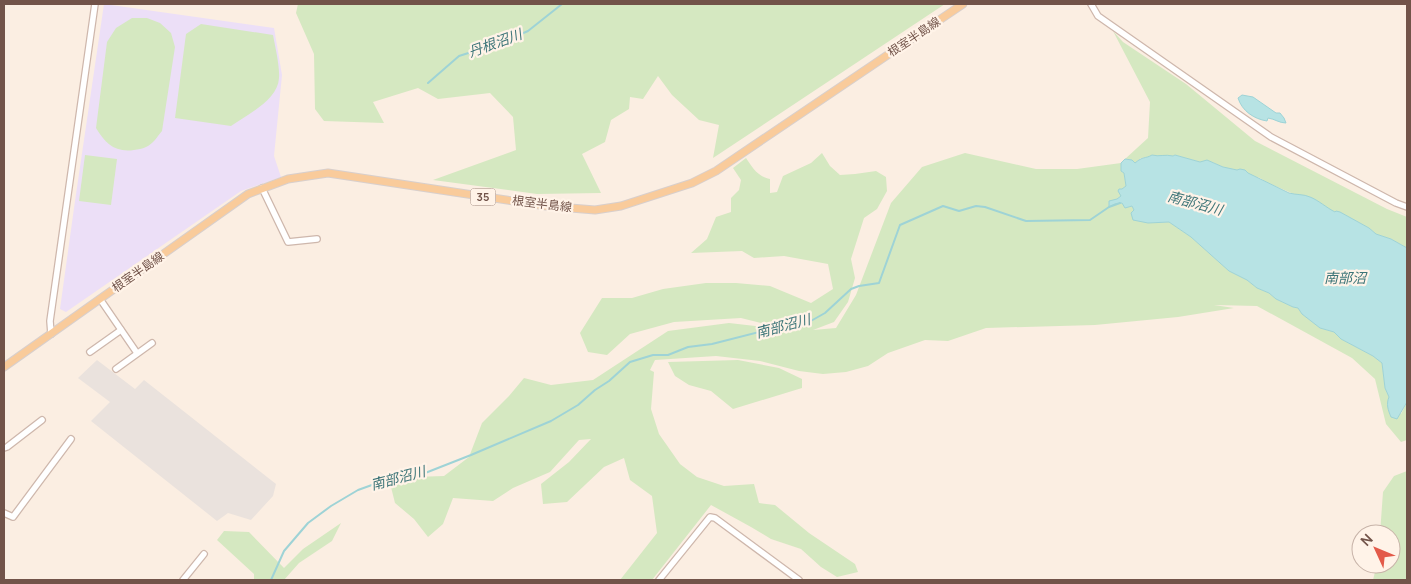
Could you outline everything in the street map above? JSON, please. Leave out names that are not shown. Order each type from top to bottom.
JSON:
[{"type":"main road","name":"根室半島線","points":[[4,367],[248,194],[262,188],[288,179],[328,173],[546,206],[595,210],[621,206],[692,183],[716,172],[964,4]]},
{"type":"street","points":[[51,334],[50,321],[96,4]]},
{"type":"street","points":[[1091,4],[1098,16],[1271,137],[1407,207]]},
{"type":"street","points":[[262,188],[288,242],[317,239]]},
{"type":"street","points":[[100,298],[137,353]]},
{"type":"street","points":[[90,352],[121,330]]},
{"type":"street","points":[[116,368],[152,343]]},
{"type":"street","points":[[4,448],[42,420]]},
{"type":"street","points":[[4,513],[13,517],[71,439]]},
{"type":"street","points":[[659,580],[710,517],[716,518],[799,580]]},
{"type":"street","points":[[183,580],[204,554]]},
{"type":"shaded area","points":[[104,4],[274,28],[282,75],[274,156],[281,177],[241,191],[66,312],[60,309]]},
{"type":"shaded area","points":[[97,360],[135,389],[144,380],[276,484],[273,496],[251,520],[228,513],[217,521],[91,421],[110,402],[78,378]]},
{"type":"green space","points":[[298,4],[945,4],[713,158],[719,125],[699,120],[672,95],[658,76],[643,99],[630,97],[629,109],[611,120],[605,142],[582,154],[601,193],[537,194],[433,180],[516,150],[513,117],[490,93],[438,99],[418,88],[373,102],[384,123],[324,121],[315,109],[314,54],[296,13]]},
{"type":"green space","points":[[132,18],[147,18],[160,23],[171,33],[175,47],[162,131],[148,146],[142,149],[127,151],[111,146],[96,128],[107,42],[116,28]]},
{"type":"green space","points":[[201,24],[273,35],[279,68],[277,86],[268,100],[231,126],[175,118],[186,34]]},
{"type":"green space","points":[[1113,31],[1123,42],[1186,84],[1255,141],[1387,209],[1407,217],[1407,248],[1391,239],[1376,234],[1345,215],[1329,210],[1310,197],[1296,195],[1260,178],[1212,162],[1200,162],[1175,155],[1141,158],[1135,163],[1125,159],[1148,138],[1150,102]]},
{"type":"green space","points":[[822,153],[830,166],[840,175],[876,171],[886,177],[887,191],[877,209],[864,218],[851,259],[855,278],[848,302],[834,322],[813,330],[836,328],[856,295],[891,203],[922,167],[965,153],[1036,169],[1077,169],[1121,163],[1121,171],[1124,173],[1126,186],[1122,189],[1121,196],[1115,204],[1123,203],[1125,208],[1132,206],[1138,216],[1148,223],[1169,222],[1191,237],[1229,271],[1269,293],[1276,299],[1298,308],[1302,314],[1320,328],[1334,332],[1341,339],[1382,363],[1385,388],[1401,414],[1407,402],[1407,440],[1401,442],[1386,424],[1375,379],[1352,358],[1257,306],[1214,305],[1234,308],[1178,317],[1095,325],[986,328],[948,341],[925,340],[888,353],[868,366],[846,372],[823,374],[799,371],[760,361],[716,356],[655,360],[650,370],[654,372],[651,409],[659,434],[680,464],[697,477],[724,486],[754,484],[759,503],[775,505],[809,533],[855,564],[858,572],[837,577],[821,567],[801,549],[771,539],[711,505],[652,580],[620,580],[657,533],[652,496],[630,480],[624,458],[604,467],[567,502],[543,504],[541,484],[569,462],[591,439],[579,440],[550,472],[513,488],[493,501],[453,498],[443,524],[428,537],[414,519],[395,503],[390,483],[414,477],[444,476],[469,457],[482,423],[524,378],[551,385],[593,380],[668,331],[729,323],[797,332],[741,318],[674,322],[630,334],[607,355],[588,352],[580,333],[602,298],[632,298],[663,289],[706,283],[736,283],[770,286],[811,303],[833,289],[828,264],[784,256],[754,258],[742,251],[691,253],[707,239],[716,217],[731,212],[731,198],[739,190],[741,180],[733,168],[746,158],[759,174],[770,179],[770,193],[777,192],[783,176],[811,163]]},
{"type":"green space","points":[[85,155],[117,159],[111,205],[79,201]]},
{"type":"green space","points":[[738,360],[779,368],[802,379],[802,388],[733,409],[711,391],[689,385],[675,376],[668,362]]},
{"type":"green space","points":[[1407,471],[1407,580],[1373,580],[1374,574],[1401,574],[1401,524],[1381,524],[1383,492],[1394,476]]},
{"type":"green space","points":[[341,523],[332,541],[299,563],[284,580],[254,580],[254,574],[217,540],[224,531],[249,532],[284,568],[303,549]]},
{"type":"water","points":[[1242,95],[1253,97],[1276,113],[1280,113],[1286,123],[1268,118],[1267,121],[1253,116],[1242,107],[1238,98]]},
{"type":"water","name":"南部沼","points":[[1152,155],[1175,155],[1200,162],[1207,160],[1223,167],[1245,170],[1289,193],[1313,198],[1335,212],[1340,212],[1369,228],[1376,234],[1391,239],[1407,248],[1407,402],[1397,419],[1391,417],[1388,409],[1389,397],[1385,388],[1382,363],[1373,356],[1341,339],[1334,332],[1320,328],[1302,314],[1298,308],[1276,299],[1269,293],[1229,271],[1191,237],[1169,222],[1148,223],[1133,220],[1131,213],[1134,210],[1132,206],[1125,208],[1122,203],[1109,207],[1109,201],[1121,196],[1118,191],[1119,189],[1126,186],[1124,173],[1121,171],[1121,163],[1125,159],[1132,160],[1135,163]]},
{"type":"waterway","name":"丹根沼川","points":[[428,83],[459,56],[503,42],[528,31],[562,4]]},
{"type":"waterway","name":"南部沼川","points":[[271,580],[284,551],[308,523],[331,506],[358,490],[383,481],[415,477],[551,421],[578,405],[630,362],[653,355],[668,355],[688,347],[712,344],[790,324],[809,322],[825,313],[851,289],[879,283],[900,225],[943,206],[959,211],[976,206],[985,207],[1026,221],[1090,220],[1109,207],[1120,203]]}]
